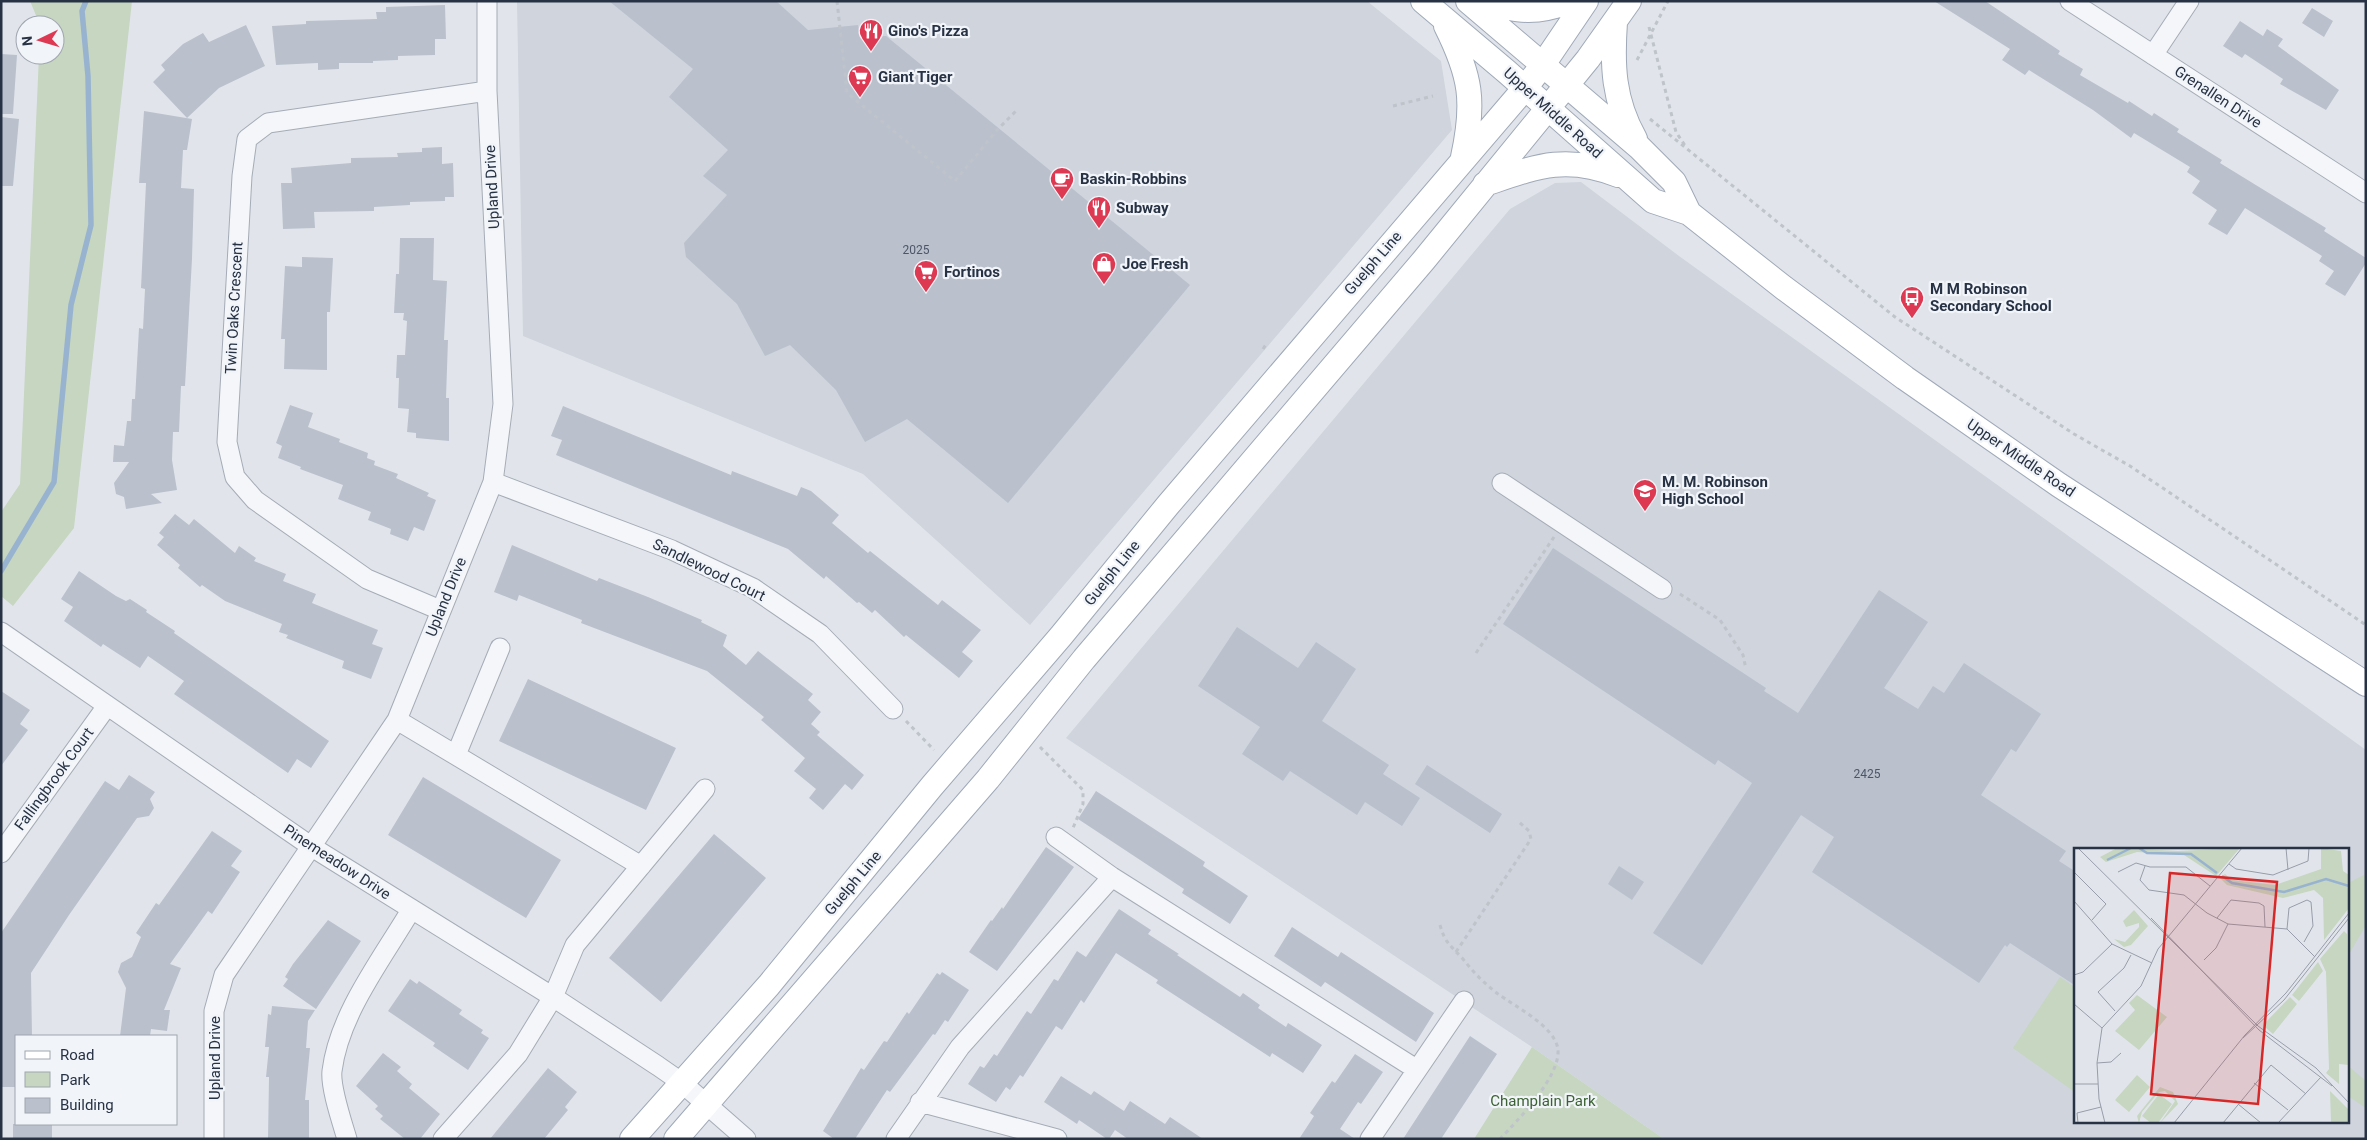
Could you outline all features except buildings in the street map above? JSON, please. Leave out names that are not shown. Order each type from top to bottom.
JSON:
[{"type":"main road","name":"Upper Middle Road","points":[[1423,1],[1653,201],[1688,213],[1784,288],[1905,378],[2059,485],[2366,684]]},
{"type":"main road","name":"Upper Middle Road","points":[[1468,1],[1639,147],[1674,182],[1688,213]]},
{"type":"main road","points":[[1483,1],[1505,8],[1528,12],[1543,10],[1572,1]]},
{"type":"main road","name":"Guelph Line","points":[[632,1139],[769,985],[932,786],[1168,505],[1462,158],[1525,88],[1586,1]]},
{"type":"main road","points":[[676,1139],[982,787],[1084,659],[1424,260],[1566,86],[1629,1]]},
{"type":"main road","points":[[1442,17],[1456,45],[1469,86],[1470,127],[1462,158]]},
{"type":"main road","points":[[1615,22],[1613,70],[1616,91],[1623,118],[1639,147]]},
{"type":"main road","points":[[1485,184],[1533,168],[1556,163],[1576,164],[1607,170],[1625,177]]},
{"type":"main road","points":[[1022,681],[1049,703]]},
{"type":"street","name":"Upland Drive","points":[[214,1139],[214,1011],[224,976],[397,720],[493,482],[502,404],[487,91],[486,1]]},
{"type":"street","name":"Grenallen Drive","points":[[2070,1],[2366,193]]},
{"type":"street","points":[[2153,55],[2189,1]]},
{"type":"street","name":"Twin Oaks Crescent","points":[[440,610],[367,579],[255,500],[235,477],[227,442],[242,176],[247,139],[268,123],[487,91]]},
{"type":"street","name":"Sandlewood Court","points":[[493,482],[672,550],[753,588],[820,634],[893,709]]},
{"type":"street","points":[[1502,483],[1662,589]]},
{"type":"street","name":"Pinemeadow Drive","points":[[1,632],[312,847],[553,997],[681,1082],[746,1139]]},
{"type":"street","points":[[456,755],[500,648]]},
{"type":"street","name":"Fallingbrook Court","points":[[1,853],[108,706]]},
{"type":"street","points":[[397,720],[641,866]]},
{"type":"street","points":[[444,1139],[518,1054],[553,997],[575,945],[705,789]]},
{"type":"street","points":[[1061,841],[1112,877],[1416,1069]]},
{"type":"street","points":[[896,1139],[960,1047],[1112,877]]},
{"type":"street","points":[[347,1139],[331,1073],[345,1021],[411,910]]},
{"type":"street","points":[[1370,1139],[1464,1001]]},
{"type":"street","points":[[920,1102],[1058,1139]]},
{"type":"path","points":[[837,1],[847,93],[955,181],[998,128],[1018,109]]},
{"type":"path","points":[[1635,64],[1668,1]]},
{"type":"path","points":[[1649,27],[1676,132],[1688,151]]},
{"type":"path","points":[[1393,106],[1433,96]]},
{"type":"path","points":[[1647,116],[1895,317],[2074,434],[2130,466],[2366,625]]},
{"type":"path","points":[[1263,349],[1267,344]]},
{"type":"path","points":[[1476,653],[1563,524]]},
{"type":"path","points":[[1662,589],[1671,589],[1720,620],[1743,655],[1746,669]]},
{"type":"path","points":[[893,709],[934,750]]},
{"type":"path","points":[[1040,747],[1083,790],[1083,804],[1061,841]]},
{"type":"path","points":[[1456,952],[1531,839],[1529,831],[1519,822]]},
{"type":"path","points":[[1440,925],[1444,940],[1475,974],[1550,1033],[1558,1050],[1553,1071],[1538,1096],[1530,1108],[1500,1139]]},
{"type":"shaded area","points":[[517,1],[1367,1],[1441,61],[1452,130],[1030,625],[863,474],[523,336]]},
{"type":"shaded area","name":"M. M. Robinson High School","points":[[1581,182],[1679,256],[2366,750],[2366,1139],[1664,1139],[1532,1047],[1066,738],[1510,209],[1555,183]]},
{"type":"green space","points":[[30,1],[132,1],[74,528],[13,606],[1,596],[1,512],[20,484],[39,65],[65,65],[65,15],[36,15]]},
{"type":"green space","points":[[2366,874],[2366,925],[2350,953],[2350,882]]},
{"type":"green space","points":[[2060,977],[2074,987],[2074,1092],[2013,1048]]},
{"type":"green space","name":"Champlain Park","points":[[1532,1047],[1664,1139],[1474,1139]]},
{"type":"green space","points":[[2350,1068],[2366,1081],[2366,1108],[2350,1097]]},
{"type":"waterway","points":[[1,571],[54,482],[71,305],[91,225],[88,76],[82,11],[86,1]]},
{"type":"place","name":"Gino's Pizza","points":[[871,52]]},
{"type":"place","name":"Giant Tiger","points":[[860,98]]},
{"type":"place","name":"Baskin-Robbins","points":[[1062,200]]},
{"type":"place","name":"Subway","points":[[1099,229]]},
{"type":"place","name":"Joe Fresh","points":[[1104,285]]},
{"type":"place","name":"Fortinos","points":[[926,293]]},
{"type":"place","name":"M M Robinson Secondary School","points":[[1912,319]]},
{"type":"place","name":"M. M. Robinson High School","points":[[1645,512]]}]
